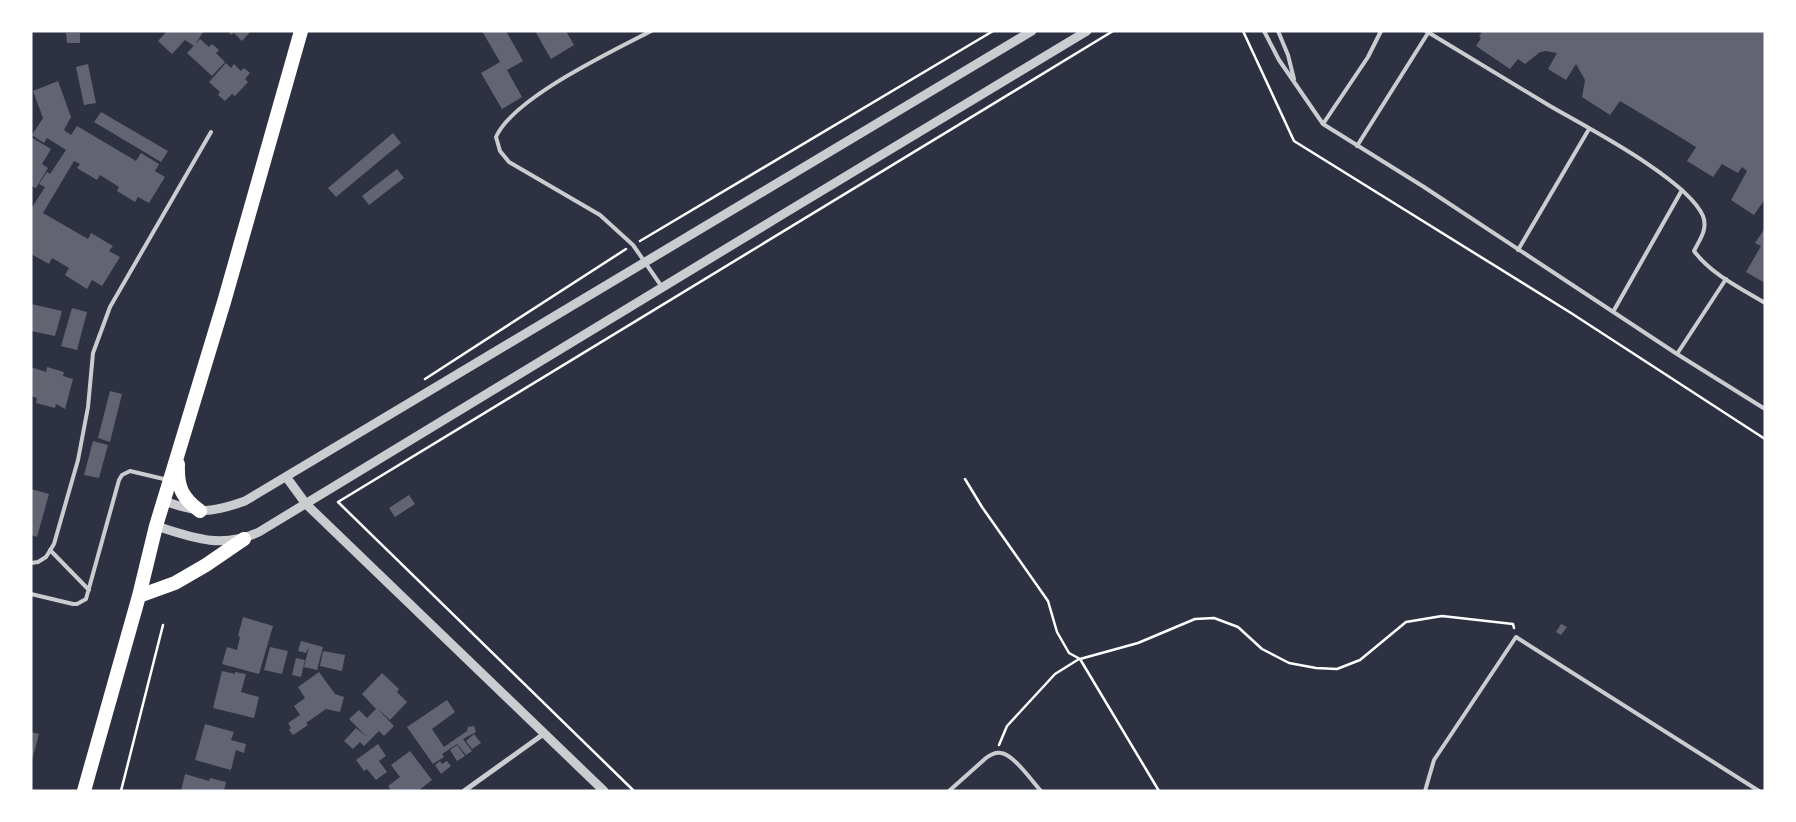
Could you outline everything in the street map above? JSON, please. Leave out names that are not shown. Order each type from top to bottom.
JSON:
[{"type":"highway","points":[[84,791],[139,596],[156,526],[224,302],[301,31]]},
{"type":"highway","points":[[178,451],[178,471],[181,490],[186,500],[200,511]]},
{"type":"highway","points":[[139,596],[175,583],[244,539]]},
{"type":"street","points":[[164,501],[200,511],[210,511],[245,502],[1032,31]]},
{"type":"street","points":[[156,526],[194,538],[227,542],[244,539],[271,526],[662,287],[1087,31]]},
{"type":"street","points":[[287,478],[306,504],[604,791]]},
{"type":"street","points":[[464,791],[544,733]]},
{"type":"lane","points":[[651,31],[575,71],[528,102],[502,125],[496,137],[500,151],[509,162],[600,216],[633,245],[662,287]]},
{"type":"lane","points":[[1264,31],[1279,60],[1323,124],[1424,187],[1677,354],[1765,409]]},
{"type":"lane","points":[[1278,31],[1291,66],[1294,81]]},
{"type":"lane","points":[[1323,124],[1368,58],[1381,31]]},
{"type":"lane","points":[[1356,146],[1427,32],[1589,128],[1653,168],[1682,190],[1698,207],[1705,222],[1705,230],[1694,251],[1709,268],[1765,303]]},
{"type":"lane","points":[[1518,250],[1589,128]]},
{"type":"lane","points":[[31,563],[38,562],[46,557],[54,544],[78,460],[88,406],[93,354],[110,307],[211,132]]},
{"type":"lane","points":[[1613,312],[1682,190]]},
{"type":"lane","points":[[1677,354],[1726,279]]},
{"type":"lane","points":[[31,594],[78,604],[86,599],[122,474],[130,471],[170,480]]},
{"type":"lane","points":[[50,550],[89,590]]},
{"type":"lane","points":[[1425,791],[1434,760],[1516,637],[1760,791]]},
{"type":"lane","points":[[949,791],[986,758],[996,753],[1007,755],[1013,760],[1041,791]]},
{"type":"path","points":[[424,379],[633,245],[993,31]]},
{"type":"path","points":[[634,791],[338,502],[1113,31]]},
{"type":"path","points":[[1243,31],[1294,141],[1571,313],[1765,439]]},
{"type":"path","points":[[965,479],[1048,601],[1057,632],[1069,653],[1080,659],[1159,791]]},
{"type":"path","points":[[996,753],[1007,726],[1055,674],[1080,659],[1138,643],[1195,618],[1214,618],[1238,627],[1262,649],[1289,663],[1316,668],[1337,669],[1360,660],[1406,622],[1415,620],[1442,616],[1513,624],[1516,637]]},
{"type":"path","points":[[121,791],[163,625]]},
{"type":"building","points":[[167,31],[204,31],[194,46],[185,40],[172,54],[158,41]]},
{"type":"building","points":[[228,31],[251,31],[242,41],[234,33],[231,35]]},
{"type":"building","points":[[482,31],[506,31],[523,61],[507,70],[522,97],[502,109],[481,73],[500,62]]},
{"type":"building","points":[[535,31],[566,31],[574,45],[551,59]]},
{"type":"building","points":[[1482,31],[1765,31],[1765,199],[1754,215],[1731,200],[1747,171],[1742,167],[1738,173],[1722,164],[1713,177],[1687,161],[1696,147],[1675,134],[1620,101],[1610,115],[1582,97],[1585,80],[1576,64],[1566,80],[1548,69],[1557,53],[1546,51],[1540,52],[1525,64],[1518,59],[1510,69],[1476,46],[1481,38],[1479,37]]},
{"type":"building","points":[[66,33],[80,33],[80,43],[67,43]]},
{"type":"building","points":[[200,39],[209,47],[212,44],[219,50],[216,53],[225,62],[212,76],[187,53]]},
{"type":"building","points":[[226,63],[231,68],[234,64],[241,71],[244,68],[250,73],[245,79],[248,82],[235,96],[232,94],[225,101],[218,95],[220,92],[209,82]]},
{"type":"building","points":[[88,64],[96,103],[84,105],[76,67]]},
{"type":"building","points":[[58,81],[71,117],[64,130],[71,135],[77,126],[136,161],[141,153],[159,164],[155,171],[165,177],[149,203],[138,197],[135,202],[117,191],[119,187],[100,175],[97,180],[77,168],[80,164],[74,161],[43,213],[88,239],[91,233],[113,246],[109,251],[120,257],[102,286],[92,280],[87,289],[65,275],[69,268],[52,258],[49,264],[31,254],[31,209],[45,187],[39,184],[47,172],[50,174],[66,150],[47,138],[44,143],[32,135],[43,118],[33,91]]},
{"type":"building","points":[[101,112],[168,151],[161,162],[94,122]]},
{"type":"building","points":[[393,133],[401,143],[336,197],[328,188]]},
{"type":"building","points":[[31,137],[51,149],[42,164],[48,168],[36,188],[31,186]]},
{"type":"building","points":[[397,169],[404,178],[369,205],[362,196]]},
{"type":"building","points":[[1765,228],[1765,283],[1746,272],[1761,246],[1755,243]]},
{"type":"building","points":[[31,304],[62,311],[55,336],[31,331]]},
{"type":"building","points":[[72,308],[87,312],[77,350],[61,346]]},
{"type":"building","points":[[31,367],[46,372],[47,367],[64,372],[63,376],[73,379],[65,409],[56,404],[55,408],[36,403],[37,398],[31,396]]},
{"type":"building","points":[[110,391],[122,394],[110,442],[98,438]]},
{"type":"building","points":[[93,441],[108,445],[99,478],[84,475]]},
{"type":"building","points":[[31,489],[49,494],[37,537],[31,535]]},
{"type":"building","points":[[409,495],[415,504],[395,517],[389,508]]},
{"type":"building","points":[[243,617],[273,626],[259,674],[222,664],[227,647],[237,650],[240,637],[238,636]]},
{"type":"building","points":[[1561,624],[1567,627],[1561,635],[1556,632]]},
{"type":"building","points":[[301,641],[323,647],[317,670],[304,667],[309,647],[306,653],[298,651]]},
{"type":"building","points":[[270,647],[288,651],[282,674],[264,670]]},
{"type":"building","points":[[323,651],[345,655],[342,671],[320,666]]},
{"type":"building","points":[[296,658],[305,660],[301,677],[292,675]]},
{"type":"building","points":[[222,671],[246,674],[241,692],[259,697],[254,718],[213,708]]},
{"type":"building","points":[[319,672],[335,694],[344,697],[340,712],[326,709],[293,735],[289,730],[291,728],[288,723],[300,715],[294,706],[305,698],[298,687]]},
{"type":"building","points":[[382,673],[399,689],[397,692],[407,702],[390,720],[362,694]]},
{"type":"building","points":[[447,700],[455,712],[432,729],[444,747],[467,731],[468,727],[474,726],[476,732],[463,739],[472,751],[466,755],[457,744],[442,754],[444,757],[433,764],[407,727]]},
{"type":"building","points":[[377,708],[394,726],[384,736],[379,731],[364,746],[360,742],[353,749],[344,741],[356,728],[367,737],[349,719],[359,710],[367,718]]},
{"type":"building","points":[[205,724],[234,732],[231,740],[246,744],[244,753],[236,750],[231,770],[195,760]]},
{"type":"building","points":[[31,732],[39,734],[32,760],[31,760]]},
{"type":"building","points":[[474,734],[481,743],[472,749],[466,741]]},
{"type":"building","points":[[378,744],[386,756],[379,761],[387,772],[376,780],[367,769],[364,771],[356,760]]},
{"type":"building","points":[[457,745],[465,756],[457,761],[450,750]]},
{"type":"building","points":[[410,751],[432,780],[418,791],[391,791],[388,786],[400,777],[391,765]]},
{"type":"building","points":[[440,761],[442,764],[447,761],[451,766],[441,774],[435,765]]},
{"type":"building","points":[[185,774],[209,781],[210,778],[226,782],[224,791],[181,791]]}]
